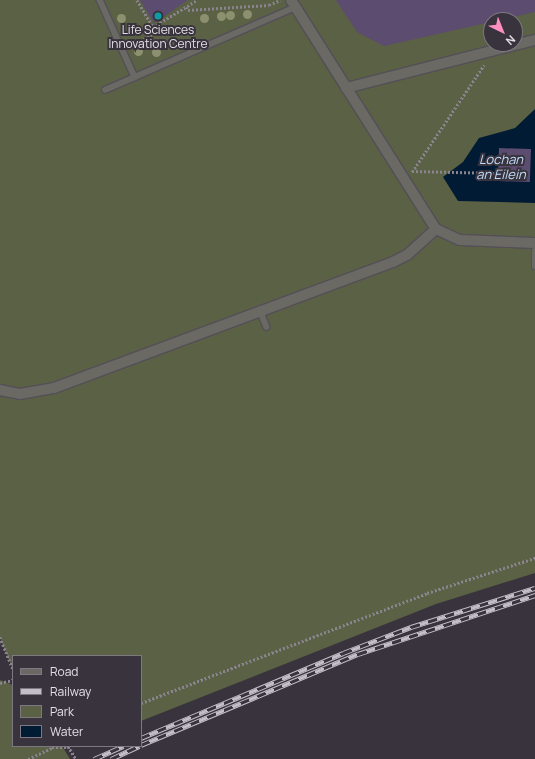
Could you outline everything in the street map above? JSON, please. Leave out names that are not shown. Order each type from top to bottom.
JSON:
[{"type":"street","points":[[294,4],[405,183],[436,229],[460,240],[535,243]]},
{"type":"street","points":[[523,43],[535,40]]},
{"type":"street","points":[[346,88],[486,52]]},
{"type":"street","points":[[0,390],[20,394],[49,390],[260,310],[393,262],[407,255],[436,229]]},
{"type":"lane","points":[[100,0],[135,77]]},
{"type":"lane","points":[[105,90],[294,4]]},
{"type":"lane","points":[[535,251],[535,266]]},
{"type":"lane","points":[[260,310],[267,327]]},
{"type":"path","points":[[137,0],[153,27]]},
{"type":"path","points":[[123,51],[150,36],[153,27],[197,0]]},
{"type":"path","points":[[186,7],[188,10],[254,6],[280,0]]},
{"type":"path","points":[[405,183],[493,52]]},
{"type":"path","points":[[412,172],[497,173]]},
{"type":"path","points":[[142,702],[427,593],[535,558]]},
{"type":"path","points":[[0,637],[12,667]]},
{"type":"path","points":[[0,682],[12,680]]},
{"type":"path","points":[[28,759],[52,748],[69,747],[76,759]]},
{"type":"green space","points":[[0,0],[535,0],[535,573],[436,604],[142,721],[142,655],[12,655],[12,668],[0,638]]},
{"type":"green space","points":[[0,680],[12,685],[12,747],[63,747],[70,759],[0,759]]},
{"type":"water","name":"Lochan an Eilein","points":[[535,109],[535,203],[458,201],[443,177],[463,162],[479,138],[515,128]]},
{"type":"building","name":"Life Sciences Innovation Centre","points":[[140,0],[188,0],[154,23]]},
{"type":"building","points":[[336,0],[535,0],[535,12],[523,15],[523,12],[483,12],[483,24],[384,46],[357,32]]},
{"type":"building","points":[[499,148],[531,149],[530,182],[498,181]]},
{"type":"railway","points":[[142,738],[343,653],[411,627],[535,588]]},
{"type":"railway","points":[[142,745],[358,654],[535,595]]},
{"type":"railway","points":[[94,759],[121,747]]},
{"type":"railway","points":[[111,759],[137,747]]},
{"type":"place","name":"Life Sciences Innovation Centre","points":[[158,16]]}]
